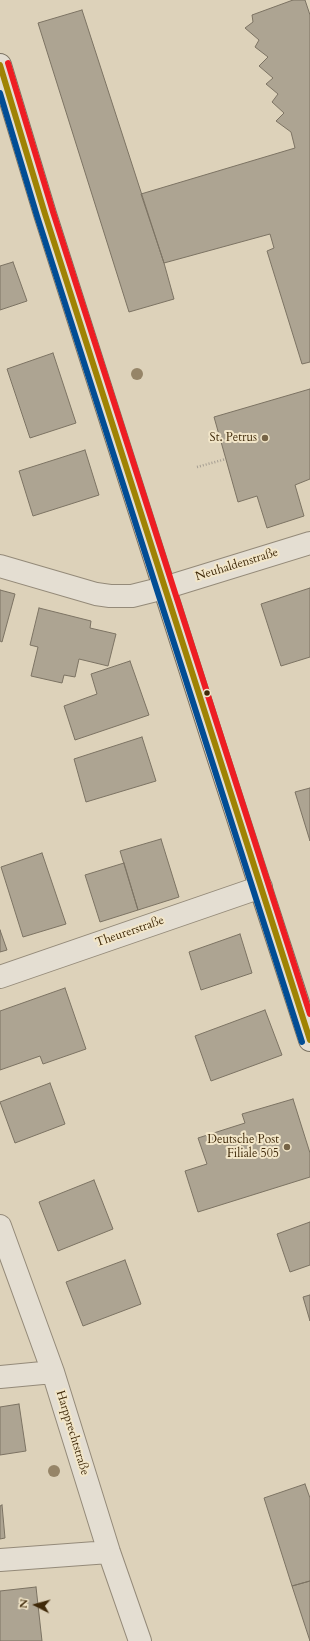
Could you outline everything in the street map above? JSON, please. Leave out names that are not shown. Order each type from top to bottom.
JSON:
[{"type":"street","points":[[0,65],[45,214],[310,1040]]},
{"type":"street","name":"Neuhaldenstraße","points":[[0,566],[96,594],[110,596],[132,596],[164,588],[310,543]]},
{"type":"street","name":"Theurerstraße","points":[[0,977],[261,887]]},
{"type":"street","name":"Harpprechtstraße","points":[[0,1226],[53,1372],[109,1552],[140,1641]]},
{"type":"street","points":[[0,1377],[53,1372]]},
{"type":"street","points":[[0,1560],[109,1552]]},
{"type":"path","points":[[197,467],[226,459]]},
{"type":"building","points":[[293,0],[305,0],[310,15],[310,362],[302,364],[267,251],[274,248],[270,234],[164,263],[141,194],[295,148],[291,132],[276,121],[284,113],[272,102],[278,94],[266,84],[273,78],[259,66],[268,57],[255,47],[259,40],[245,28],[253,22],[252,15]]},
{"type":"building","points":[[82,10],[164,263],[174,299],[129,312],[38,23]]},
{"type":"building","points":[[13,262],[27,301],[0,310],[0,266]]},
{"type":"building","points":[[53,353],[76,423],[30,438],[7,369]]},
{"type":"building","name":"St. Petrus","points":[[310,389],[310,479],[295,485],[304,516],[267,528],[257,496],[238,502],[214,417]]},
{"type":"building","points":[[85,450],[99,495],[33,516],[19,471]]},
{"type":"building","points":[[310,588],[310,657],[281,666],[261,604]]},
{"type":"building","points":[[0,590],[15,594],[2,642],[0,641]]},
{"type":"building","points":[[39,608],[91,621],[90,628],[116,634],[108,666],[79,659],[75,677],[64,675],[62,683],[31,676],[38,647],[30,645]]},
{"type":"building","points":[[130,661],[149,715],[75,740],[64,706],[97,694],[91,674]]},
{"type":"building","points":[[142,737],[156,781],[86,802],[74,759]]},
{"type":"building","points":[[310,788],[310,841],[295,792]]},
{"type":"building","points":[[161,839],[179,897],[138,910],[120,851]]},
{"type":"building","points":[[42,853],[66,924],[23,937],[1,867]]},
{"type":"building","points":[[124,863],[138,910],[100,922],[85,875]]},
{"type":"building","points":[[0,930],[7,950],[0,952]]},
{"type":"building","points":[[240,934],[252,973],[201,990],[189,952]]},
{"type":"building","points":[[65,988],[86,1049],[43,1064],[40,1056],[0,1070],[0,1011]]},
{"type":"building","points":[[265,1010],[282,1055],[211,1081],[195,1036]]},
{"type":"building","points":[[50,1083],[65,1124],[15,1143],[0,1102]]},
{"type":"building","points":[[293,1099],[310,1153],[310,1177],[198,1212],[185,1171],[207,1164],[198,1138],[245,1123],[242,1114]]},
{"type":"building","points":[[94,1180],[113,1229],[58,1251],[39,1202]]},
{"type":"building","points":[[310,1222],[310,1265],[290,1272],[277,1234]]},
{"type":"building","points":[[125,1260],[141,1304],[83,1326],[66,1282]]},
{"type":"building","points":[[310,1295],[310,1321],[303,1297]]},
{"type":"building","points":[[19,1404],[26,1451],[0,1455],[0,1407]]},
{"type":"building","points":[[305,1484],[310,1498],[310,1581],[292,1586],[264,1498]]},
{"type":"building","points":[[2,1505],[5,1538],[0,1539],[0,1506]]},
{"type":"building","points":[[310,1581],[310,1641],[292,1586]]},
{"type":"building","points":[[36,1587],[42,1641],[0,1641],[0,1591]]},
{"type":"transit line","points":[[8,63],[53,212],[310,1014]]},
{"type":"transit line","points":[[0,65],[45,214],[310,1040]]},
{"type":"transit line","points":[[0,93],[37,216],[302,1042]]},
{"type":"place","name":"St. Petrus","points":[[265,438]]},
{"type":"place","name":"Deutsche Post Filiale 505","points":[[287,1147]]}]
